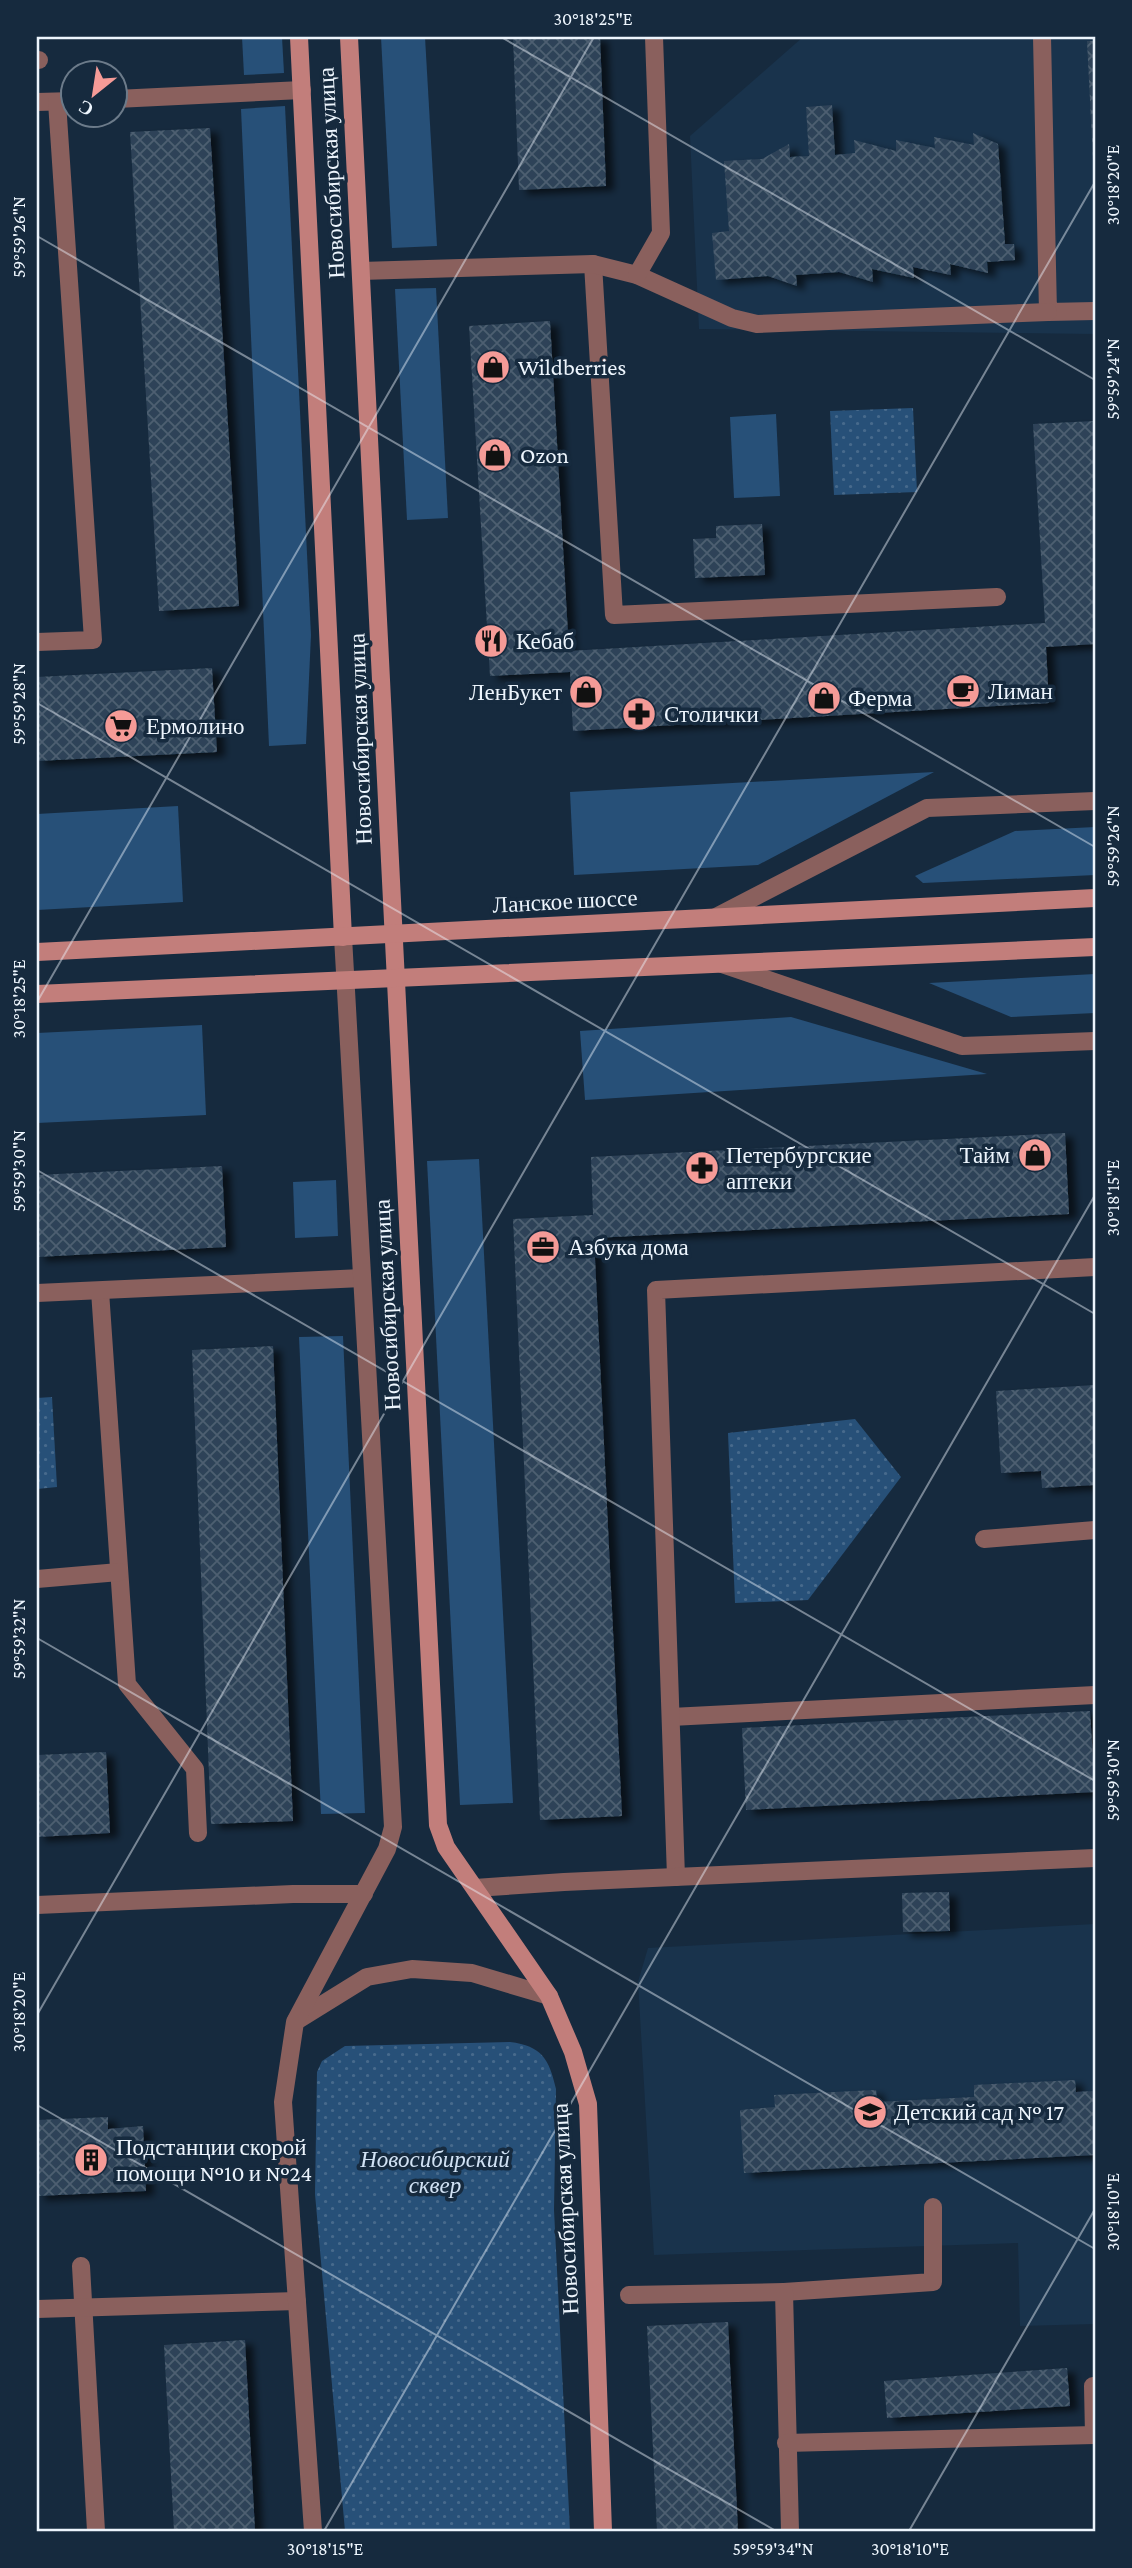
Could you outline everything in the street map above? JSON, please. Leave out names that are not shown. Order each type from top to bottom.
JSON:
[{"type":"street","name":"Новосибирская улица","points":[[299,37],[345,981],[393,1827],[387,1849],[295,2022],[283,2102],[313,2531]]},
{"type":"street","name":"Новосибирская улица","points":[[349,37],[438,1825],[446,1847],[549,1996],[573,2052],[588,2104],[603,2531]]},
{"type":"street","points":[[637,275],[661,233],[654,37]]},
{"type":"street","points":[[1042,37],[1048,312]]},
{"type":"street","points":[[130,98],[302,90]]},
{"type":"street","points":[[37,102],[60,101]]},
{"type":"street","points":[[37,642],[93,640],[67,130]]},
{"type":"street","points":[[361,271],[593,264],[637,275],[732,318],[757,324],[1095,311]]},
{"type":"street","points":[[593,264],[614,615],[997,597]]},
{"type":"street","points":[[714,918],[928,808],[1095,801]]},
{"type":"street","name":"Ланское шоссе","points":[[37,952],[1095,898]]},
{"type":"street","points":[[37,994],[1095,947]]},
{"type":"street","points":[[719,963],[962,1046],[1095,1041]]},
{"type":"street","points":[[676,1877],[656,1290],[1095,1267]]},
{"type":"street","points":[[37,1293],[362,1278]]},
{"type":"street","points":[[100,1291],[127,1684],[195,1769],[198,1833]]},
{"type":"street","points":[[984,1539],[1095,1531]]},
{"type":"street","points":[[37,1579],[119,1572]]},
{"type":"street","points":[[671,1717],[1095,1695]]},
{"type":"street","points":[[475,1888],[1095,1858]]},
{"type":"street","points":[[37,1905],[293,1894],[363,1894]]},
{"type":"street","points":[[295,2022],[367,1977],[412,1969],[472,1973],[549,1996]]},
{"type":"street","points":[[629,2295],[784,2292],[933,2282],[933,2207]]},
{"type":"street","points":[[81,2266],[96,2531]]},
{"type":"street","points":[[784,2292],[790,2531]]},
{"type":"street","points":[[37,2309],[297,2301]]},
{"type":"street","points":[[786,2442],[1094,2435],[1095,2386]]},
{"type":"shaded area","points":[[803,37],[1095,37],[1095,334],[699,329],[690,136]]},
{"type":"shaded area","name":"Детский сад № 17","points":[[1095,1924],[1095,2324],[1020,2326],[1018,2243],[654,2255],[638,1982],[648,1948]]},
{"type":"green space","points":[[242,37],[282,37],[284,73],[244,75]]},
{"type":"green space","points":[[381,37],[425,37],[437,246],[392,248]]},
{"type":"green space","points":[[285,106],[311,635],[306,744],[269,746],[241,109]]},
{"type":"green space","points":[[436,288],[448,518],[407,520],[395,289]]},
{"type":"green space","points":[[913,408],[917,492],[834,495],[830,411]]},
{"type":"green space","points":[[776,414],[780,496],[734,498],[730,417]]},
{"type":"green space","points":[[934,772],[758,865],[574,875],[570,792]]},
{"type":"green space","points":[[178,806],[183,902],[37,910],[37,814]]},
{"type":"green space","points":[[1095,827],[1095,875],[923,883],[915,876],[1015,831]]},
{"type":"green space","points":[[1095,974],[1095,1013],[1011,1017],[929,983]]},
{"type":"green space","points":[[791,1017],[987,1074],[585,1100],[580,1031]]},
{"type":"green space","points":[[202,1025],[206,1115],[37,1123],[37,1033]]},
{"type":"green space","points":[[479,1159],[513,1803],[460,1805],[427,1161]]},
{"type":"green space","points":[[336,1180],[338,1236],[295,1238],[293,1182]]},
{"type":"green space","points":[[343,1336],[365,1813],[321,1814],[299,1337]]},
{"type":"green space","points":[[52,1397],[57,1487],[37,1489],[37,1398]]},
{"type":"green space","points":[[855,1419],[901,1477],[808,1600],[735,1603],[728,1433]]},
{"type":"green space","name":"Новосибирский сквер","points":[[510,2042],[530,2047],[542,2056],[547,2062],[556,2089],[554,2210],[570,2531],[345,2531],[315,2194],[317,2072],[322,2061],[345,2046]]},
{"type":"building","points":[[513,37],[600,37],[606,186],[519,190]]},
{"type":"building","points":[[1087,41],[1095,41],[1095,160],[1093,160]]},
{"type":"building","points":[[832,105],[835,155],[855,153],[854,140],[896,151],[896,140],[935,148],[934,137],[974,145],[973,133],[998,144],[1005,244],[1014,244],[1015,260],[987,262],[988,273],[950,264],[951,275],[913,267],[914,278],[872,269],[873,282],[839,272],[796,275],[797,286],[768,276],[716,280],[712,233],[729,231],[724,161],[762,159],[789,144],[790,157],[809,156],[806,107]]},
{"type":"building","points":[[210,128],[239,606],[159,611],[130,132]]},
{"type":"building","points":[[550,321],[569,651],[1045,623],[1033,424],[1095,421],[1095,644],[1046,647],[1049,703],[573,731],[570,672],[490,676],[469,326]]},
{"type":"building","points":[[762,524],[765,575],[695,578],[693,539],[716,538],[716,526]]},
{"type":"building","points":[[212,668],[217,752],[37,761],[37,677]]},
{"type":"building","points":[[1065,1133],[1069,1214],[594,1238],[622,1816],[540,1820],[513,1219],[593,1215],[591,1157]]},
{"type":"building","points":[[222,1166],[226,1247],[37,1257],[37,1175]]},
{"type":"building","points":[[273,1346],[293,1821],[211,1824],[192,1350]]},
{"type":"building","points":[[1095,1385],[1095,1485],[1042,1488],[1041,1471],[1001,1473],[996,1391]]},
{"type":"building","points":[[1090,1711],[1095,1792],[746,1810],[742,1728]]},
{"type":"building","points":[[106,1752],[110,1833],[37,1837],[37,1755]]},
{"type":"building","points":[[949,1892],[950,1931],[903,1932],[902,1893]]},
{"type":"building","points":[[1075,2080],[1076,2092],[1095,2091],[1095,2155],[744,2173],[740,2110],[775,2107],[774,2095],[876,2090],[877,2102],[974,2097],[974,2085]]},
{"type":"building","name":"Подстанции скорой помощи №10 и №24","points":[[108,2117],[108,2129],[143,2126],[146,2191],[37,2196],[37,2120]]},
{"type":"building","points":[[728,2322],[738,2531],[657,2531],[647,2326]]},
{"type":"building","points":[[245,2340],[255,2531],[174,2531],[164,2345]]},
{"type":"building","points":[[1067,2368],[1070,2406],[887,2418],[884,2381]]},
{"type":"place","name":"Wildberries","points":[[493,367]]},
{"type":"place","name":"Ozon","points":[[495,455]]},
{"type":"place","name":"Кебаб","points":[[491,641]]},
{"type":"place","name":"Лиман","points":[[963,691]]},
{"type":"place","name":"ЛенБукет","points":[[586,692]]},
{"type":"place","name":"Ферма","points":[[824,698]]},
{"type":"place","name":"Столички","points":[[639,714]]},
{"type":"place","name":"Ермолино","points":[[121,726]]},
{"type":"place","name":"Тайм","points":[[1035,1155]]},
{"type":"place","name":"Петербургские аптеки","points":[[702,1168]]},
{"type":"place","name":"Азбука дома","points":[[543,1247]]},
{"type":"place","name":"Детский сад № 17","points":[[870,2112]]},
{"type":"place","name":"Подстанции скорой помощи №10 и №24","points":[[91,2160]]}]
